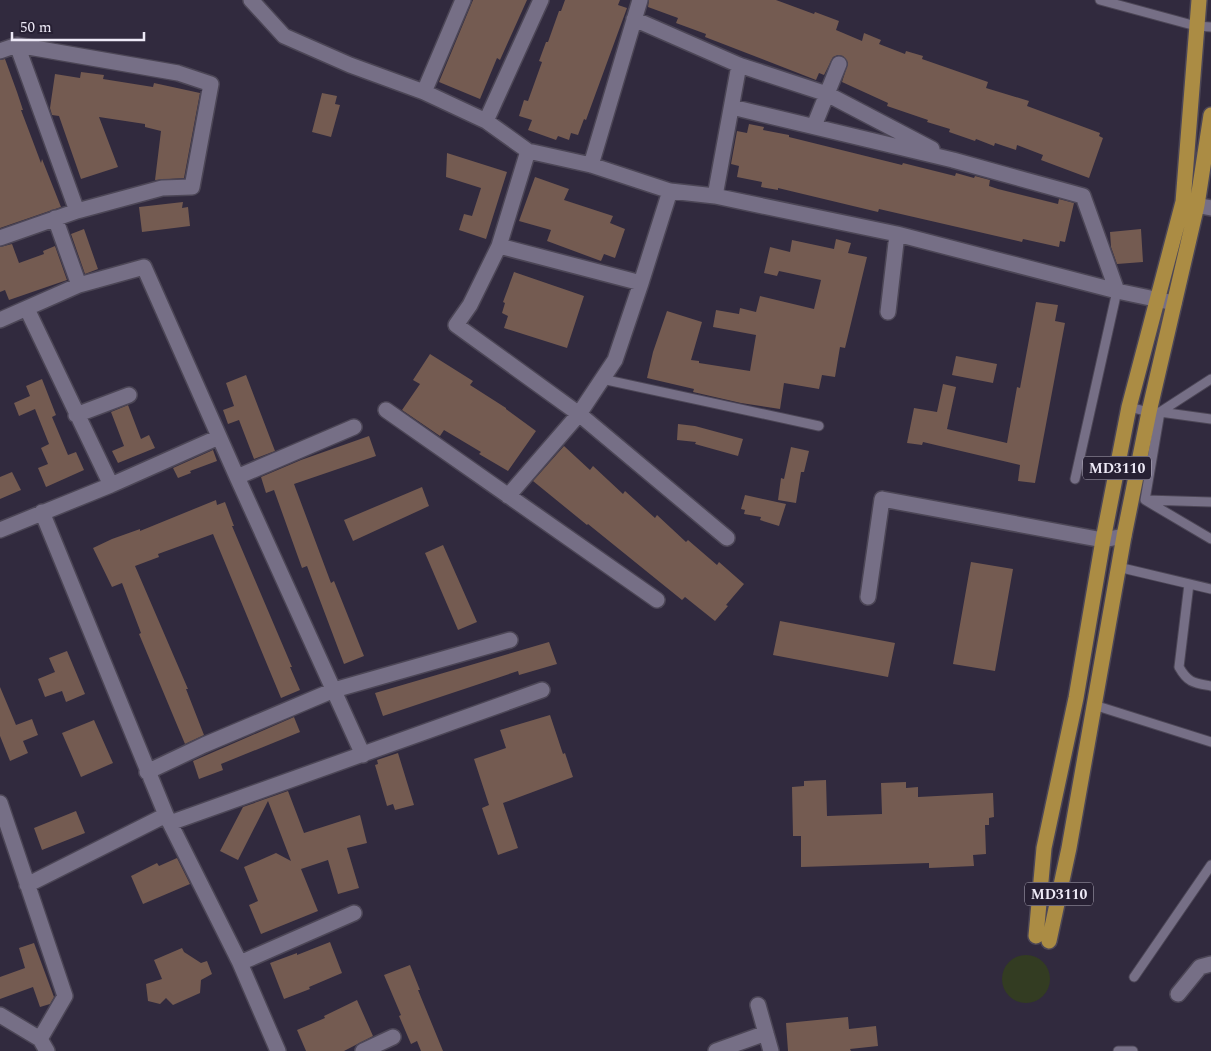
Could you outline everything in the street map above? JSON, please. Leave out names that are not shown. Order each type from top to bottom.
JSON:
[{"type":"main road","name":"MD3110","points":[[1199,0],[1204,27],[1197,205],[1158,300],[1130,407],[1103,540],[1076,698],[1044,848],[1043,939],[1069,848],[1124,536],[1154,412],[1174,302],[1197,205],[1211,115]]},
{"type":"street","points":[[251,0],[284,36],[350,65],[424,92],[486,121],[528,151],[591,165],[670,191],[715,196],[897,234],[1117,291],[1174,302]]},
{"type":"street","points":[[424,92],[462,0]]},
{"type":"street","points":[[486,121],[541,0]]},
{"type":"street","points":[[591,165],[640,0]]},
{"type":"street","points":[[634,19],[738,65],[827,94],[954,160]]},
{"type":"street","points":[[0,51],[17,46],[178,73],[211,84],[192,187],[162,188],[55,218],[0,238]]},
{"type":"street","points":[[17,46],[78,211]]},
{"type":"street","points":[[814,126],[839,64]]},
{"type":"street","points":[[715,196],[738,65]]},
{"type":"street","points":[[732,107],[954,160],[1083,196],[1117,291]]},
{"type":"street","points":[[528,151],[499,246],[470,305],[456,325],[578,414],[727,538]]},
{"type":"street","points":[[508,496],[578,414],[615,360],[642,283],[670,191]]},
{"type":"street","points":[[55,218],[79,285]]},
{"type":"street","points":[[888,312],[897,234]]},
{"type":"street","points":[[499,246],[642,283]]},
{"type":"street","points":[[0,320],[79,285],[144,268],[363,755]]},
{"type":"street","points":[[27,309],[111,485]]},
{"type":"street","points":[[76,415],[129,395]]},
{"type":"street","points":[[386,410],[657,600]]},
{"type":"street","points":[[237,478],[354,427]]},
{"type":"street","points":[[0,530],[111,485],[219,437]]},
{"type":"street","points":[[868,597],[882,499],[1103,540],[1124,536]]},
{"type":"street","points":[[42,512],[147,772],[168,819],[240,963],[278,1051]]},
{"type":"street","points":[[147,772],[204,745],[334,690],[510,640]]},
{"type":"street","points":[[27,885],[168,819],[363,755],[542,690]]},
{"type":"street","points":[[0,803],[65,996],[44,1045],[0,1016]]},
{"type":"street","points":[[240,963],[354,913]]},
{"type":"street","points":[[1178,994],[1200,968],[1211,964]]},
{"type":"street","points":[[758,1004],[771,1051]]},
{"type":"street","points":[[716,1051],[766,1033]]},
{"type":"street","points":[[363,1051],[394,1037]]},
{"type":"lane","points":[[1100,0],[1204,27]]},
{"type":"lane","points":[[1075,479],[1117,291]]},
{"type":"lane","points":[[602,379],[819,426]]},
{"type":"lane","points":[[1154,412],[1211,379]]},
{"type":"lane","points":[[1130,407],[1211,419]]},
{"type":"lane","points":[[1145,500],[1154,412]]},
{"type":"lane","points":[[1145,500],[1211,502]]},
{"type":"lane","points":[[1145,500],[1211,539]]},
{"type":"lane","points":[[1118,567],[1211,589]]},
{"type":"lane","points":[[1189,584],[1179,667],[1184,676],[1191,682],[1211,686]]},
{"type":"lane","points":[[1094,705],[1211,742]]},
{"type":"lane","points":[[1134,977],[1211,865]]},
{"type":"lane","points":[[1118,1051],[1134,1051]]},
{"type":"green space","points":[[1021,955],[1031,955],[1043,962],[1050,974],[1050,984],[1043,996],[1031,1003],[1021,1003],[1013,999],[1006,992],[1002,984],[1002,974],[1006,966],[1013,959]]},
{"type":"building","points":[[473,0],[527,0],[500,60],[497,58],[480,99],[439,82]]},
{"type":"building","points":[[565,0],[620,0],[618,5],[627,8],[586,120],[584,119],[578,135],[571,133],[569,140],[558,136],[556,140],[528,130],[532,120],[519,116],[524,100],[528,101],[542,62],[539,61]]},
{"type":"building","points":[[649,0],[776,0],[839,21],[836,30],[862,41],[864,33],[881,40],[879,44],[905,54],[906,51],[923,56],[922,59],[988,82],[986,88],[1029,101],[1027,106],[1100,133],[1099,136],[1103,138],[1089,178],[1041,160],[1043,155],[1017,145],[1016,150],[995,143],[994,146],[976,139],[975,141],[949,132],[950,129],[927,122],[928,120],[887,106],[888,103],[842,82],[848,63],[843,56],[833,57],[824,75],[819,73],[816,80],[705,37],[706,34],[676,23],[678,18],[648,7]]},
{"type":"building","points":[[5,59],[23,110],[21,110],[41,163],[42,159],[61,207],[0,228],[0,60]]},
{"type":"building","points":[[81,72],[104,75],[103,79],[153,87],[154,83],[200,93],[184,178],[155,180],[161,131],[145,127],[145,124],[99,117],[118,167],[81,179],[59,116],[52,115],[50,108],[55,74],[80,78]]},
{"type":"building","points":[[322,93],[337,96],[335,104],[340,105],[331,137],[312,132]]},
{"type":"building","points":[[749,124],[764,127],[763,130],[789,135],[789,137],[902,165],[903,163],[955,176],[956,173],[974,178],[975,176],[990,180],[989,186],[1058,204],[1059,199],[1074,203],[1065,242],[1060,241],[1059,247],[1023,239],[1022,242],[879,209],[878,212],[778,188],[778,190],[761,187],[762,182],[737,177],[739,166],[731,164],[737,131],[747,133]]},
{"type":"building","points":[[447,153],[507,172],[486,239],[459,230],[464,214],[472,216],[481,188],[446,177]]},
{"type":"building","points":[[535,177],[569,189],[564,200],[613,216],[610,223],[625,229],[615,258],[604,254],[601,261],[547,241],[551,230],[519,221]]},
{"type":"building","points":[[183,202],[182,208],[188,207],[190,226],[142,232],[139,207]]},
{"type":"building","points":[[84,229],[98,269],[85,274],[71,234]]},
{"type":"building","points":[[1141,229],[1143,262],[1117,264],[1111,247],[1110,232]]},
{"type":"building","points":[[836,239],[851,243],[848,253],[867,257],[845,348],[840,347],[835,377],[822,375],[819,389],[784,383],[780,409],[741,403],[693,392],[694,389],[647,378],[653,352],[667,311],[702,322],[691,360],[750,371],[756,335],[713,327],[716,310],[739,314],[740,308],[756,312],[760,296],[814,309],[821,280],[779,271],[777,276],[764,273],[770,247],[790,252],[792,240],[834,249]]},
{"type":"building","points":[[12,244],[19,263],[44,254],[43,251],[55,246],[67,280],[9,300],[5,290],[0,292],[0,247]]},
{"type":"building","points":[[514,272],[584,296],[567,348],[504,328],[508,316],[502,313],[505,303],[503,302]]},
{"type":"building","points":[[1036,302],[1058,305],[1055,321],[1065,323],[1035,483],[1018,481],[1020,465],[923,442],[922,445],[907,443],[914,408],[937,412],[943,384],[956,387],[947,429],[1007,443],[1017,387],[1020,388]]},
{"type":"building","points":[[430,354],[473,381],[470,385],[506,408],[536,431],[508,471],[444,430],[440,436],[402,410],[420,384],[413,380]]},
{"type":"building","points":[[956,356],[997,364],[993,383],[952,375]]},
{"type":"building","points":[[246,375],[275,451],[254,459],[239,420],[228,424],[223,410],[234,406],[226,383]]},
{"type":"building","points":[[42,379],[56,415],[52,417],[68,455],[76,452],[84,470],[46,487],[38,468],[48,464],[41,448],[49,444],[35,409],[19,416],[14,403],[30,396],[26,386]]},
{"type":"building","points":[[128,405],[141,439],[149,435],[155,448],[118,463],[112,451],[124,446],[111,412]]},
{"type":"building","points":[[678,424],[695,426],[743,439],[738,456],[695,444],[696,442],[677,440]]},
{"type":"building","points":[[369,436],[376,456],[294,484],[331,583],[334,581],[364,656],[344,664],[307,566],[302,568],[274,490],[266,493],[261,477],[301,460]]},
{"type":"building","points":[[564,446],[590,470],[593,466],[623,494],[625,491],[655,518],[657,515],[686,542],[688,540],[717,565],[719,562],[744,584],[715,621],[685,597],[682,600],[533,481]]},
{"type":"building","points":[[791,447],[809,451],[804,472],[801,472],[796,503],[778,500],[781,478],[784,479]]},
{"type":"building","points":[[213,450],[217,461],[190,471],[191,473],[178,478],[173,468]]},
{"type":"building","points":[[12,472],[21,490],[0,499],[0,477]]},
{"type":"building","points":[[422,487],[429,506],[353,541],[344,520]]},
{"type":"building","points":[[745,495],[786,504],[779,526],[760,520],[761,517],[744,514],[745,510],[741,509]]},
{"type":"building","points":[[216,500],[217,505],[225,502],[234,526],[232,526],[300,690],[281,698],[213,534],[158,554],[159,557],[135,566],[188,689],[186,689],[204,735],[185,744],[139,634],[141,633],[122,583],[112,587],[93,548]]},
{"type":"building","points":[[443,545],[477,622],[458,630],[425,553]]},
{"type":"building","points":[[971,562],[1013,569],[995,671],[953,664]]},
{"type":"building","points":[[780,621],[895,643],[888,677],[773,655]]},
{"type":"building","points":[[549,642],[557,664],[519,675],[518,671],[383,716],[375,693]]},
{"type":"building","points":[[67,651],[85,694],[66,702],[62,691],[45,697],[38,679],[55,672],[49,658]]},
{"type":"building","points":[[0,687],[16,725],[32,719],[38,735],[23,741],[28,753],[10,761],[0,736]]},
{"type":"building","points":[[550,715],[573,777],[503,803],[518,848],[498,855],[482,808],[489,805],[474,759],[506,748],[500,730]]},
{"type":"building","points":[[294,717],[300,732],[221,764],[223,770],[199,779],[193,761]]},
{"type":"building","points":[[94,720],[113,763],[81,777],[62,733]]},
{"type":"building","points":[[398,753],[414,805],[395,810],[393,804],[387,806],[375,765],[378,764],[377,760]]},
{"type":"building","points":[[826,780],[827,816],[882,814],[881,783],[906,782],[906,788],[918,787],[918,797],[993,793],[994,817],[989,818],[989,825],[985,825],[986,854],[973,855],[974,866],[929,868],[929,863],[801,867],[801,836],[793,836],[792,787],[804,786],[804,781]]},
{"type":"building","points":[[288,791],[304,833],[360,815],[367,843],[347,848],[359,888],[338,894],[328,860],[301,869],[318,911],[261,934],[249,905],[258,901],[244,867],[276,853],[291,861],[268,801],[238,860],[220,851],[243,807]]},
{"type":"building","points":[[76,811],[85,833],[42,850],[34,828]]},
{"type":"building","points":[[177,858],[190,884],[143,904],[131,876],[157,863],[159,866]]},
{"type":"building","points":[[330,942],[342,973],[309,987],[310,989],[284,999],[270,963]]},
{"type":"building","points":[[34,943],[54,997],[50,1004],[40,1007],[33,987],[0,999],[0,977],[25,968],[19,948]]},
{"type":"building","points":[[182,948],[184,952],[201,963],[207,961],[212,974],[201,980],[200,993],[173,1005],[166,998],[160,1004],[148,1001],[146,984],[162,979],[154,960]]},
{"type":"building","points":[[410,965],[443,1051],[421,1051],[417,1041],[411,1044],[399,1016],[401,1015],[384,975]]},
{"type":"building","points":[[357,1000],[373,1036],[344,1051],[306,1051],[297,1030],[325,1018],[324,1016]]},
{"type":"building","points":[[848,1017],[849,1029],[876,1026],[878,1046],[850,1049],[851,1051],[788,1051],[786,1023]]}]
